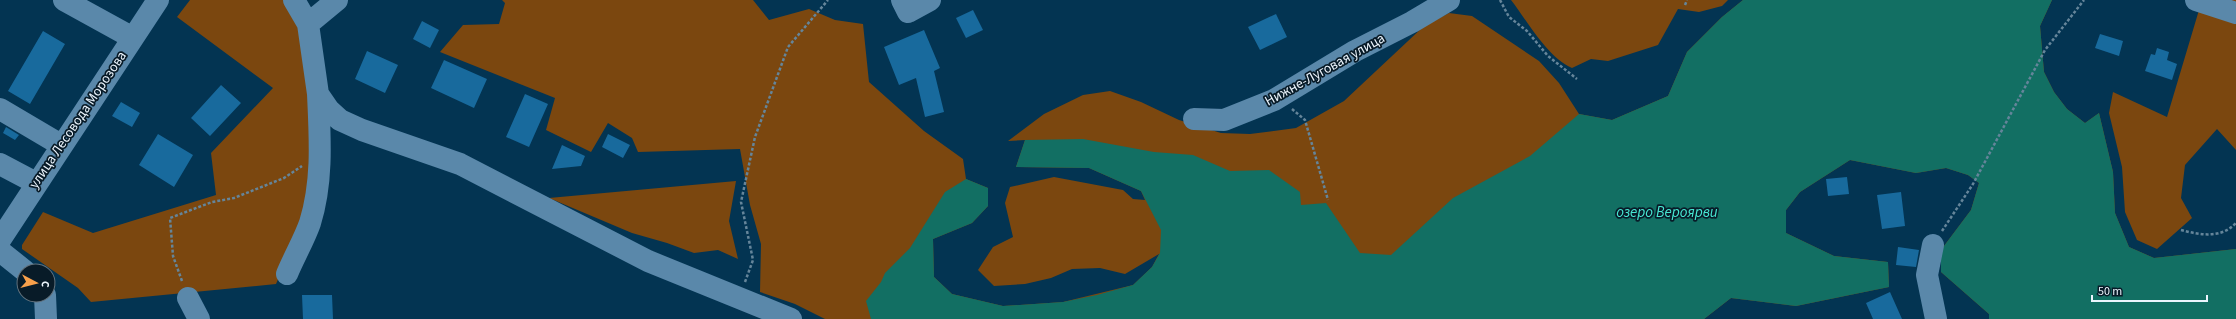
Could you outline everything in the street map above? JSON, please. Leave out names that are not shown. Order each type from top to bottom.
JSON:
[{"type":"street","points":[[64,0],[133,38]]},
{"type":"street","name":"улица Лесовода Морозова","points":[[0,240],[61,145],[158,0]]},
{"type":"street","points":[[287,274],[310,223],[318,186],[321,151],[318,94],[308,24],[294,0]]},
{"type":"street","points":[[308,24],[337,0]]},
{"type":"street","points":[[905,6],[930,0]]},
{"type":"street","name":"Нижне-Луговая улица","points":[[1194,118],[1224,120],[1274,100],[1355,51],[1412,22],[1449,0]]},
{"type":"street","points":[[2196,0],[2236,13]]},
{"type":"street","points":[[318,94],[329,110],[340,120],[362,130],[460,164],[648,261],[791,319]]},
{"type":"street","points":[[0,109],[61,145]]},
{"type":"street","points":[[0,164],[36,183]]},
{"type":"street","points":[[1933,245],[1927,275],[1936,319]]},
{"type":"street","points":[[0,251],[16,264]]},
{"type":"street","points":[[188,298],[199,319]]},
{"type":"street","points":[[45,303],[46,319]]},
{"type":"path","points":[[739,297],[752,260],[741,202],[755,137],[788,47],[828,0]]},
{"type":"path","points":[[1500,0],[1509,17],[1526,31],[1548,56],[1577,79]]},
{"type":"path","points":[[1685,5],[1687,0]]},
{"type":"path","points":[[1933,245],[1973,184],[2045,50],[2084,0]]},
{"type":"path","points":[[1305,120],[1328,200]]},
{"type":"path","points":[[176,262],[170,236],[170,218],[212,202],[234,198],[284,178],[321,151]]},
{"type":"path","points":[[2181,230],[2203,236],[2229,230],[2236,223]]},
{"type":"shaded area","points":[[190,0],[285,0],[306,39],[316,139],[303,222],[276,284],[91,302],[78,288],[56,273],[56,263],[42,263],[22,249],[22,245],[43,212],[93,233],[216,195],[211,153],[273,88],[177,17]]},
{"type":"shaded area","points":[[502,0],[753,0],[769,20],[809,9],[835,20],[863,24],[869,82],[924,131],[963,159],[966,179],[988,188],[988,206],[972,223],[933,239],[934,277],[952,294],[1003,306],[1063,302],[1133,285],[1152,267],[1159,254],[1125,274],[1100,268],[1072,269],[1051,278],[1025,284],[994,286],[978,270],[993,247],[1013,237],[1005,203],[1010,187],[1054,177],[1123,190],[1133,199],[1145,200],[1141,191],[1089,168],[1016,167],[1025,140],[1008,141],[1044,114],[1083,95],[1110,91],[1141,102],[1179,120],[1221,133],[1250,134],[1296,128],[1344,101],[1424,26],[1449,13],[1472,16],[1539,61],[1559,83],[1579,114],[1612,120],[1668,96],[1687,52],[1722,17],[1743,0],[2052,0],[2040,26],[2044,72],[2054,92],[2067,109],[2085,123],[2099,113],[2113,172],[2115,213],[2129,247],[2154,258],[2236,249],[2236,319],[1989,319],[1989,314],[1941,272],[1941,250],[1971,210],[1979,183],[1968,175],[1946,168],[1916,173],[1850,160],[1800,192],[1786,210],[1786,233],[1834,256],[1888,262],[1889,287],[1796,306],[1731,298],[1704,319],[825,319],[795,304],[760,292],[761,244],[750,205],[740,149],[638,152],[632,138],[608,123],[591,152],[546,130],[555,98],[440,52],[463,25],[499,24],[505,3]]},
{"type":"shaded area","points":[[1511,0],[1728,0],[1722,6],[1699,12],[1678,9],[1658,45],[1608,61],[1591,59],[1572,68],[1554,56],[1538,38]]},
{"type":"shaded area","points":[[2202,0],[2236,0],[2236,150],[2217,129],[2185,165],[2181,198],[2192,218],[2157,249],[2137,240],[2125,212],[2122,167],[2109,113],[2113,92],[2167,117]]},
{"type":"shaded area","points":[[736,181],[729,221],[738,259],[718,250],[694,253],[667,243],[632,233],[549,198]]},
{"type":"water","name":"озеро Вероярви","points":[[1743,0],[2052,0],[2040,26],[2044,72],[2054,92],[2067,109],[2085,123],[2099,113],[2113,172],[2115,213],[2129,247],[2154,258],[2236,249],[2236,319],[1989,319],[1989,314],[1941,272],[1941,250],[1971,210],[1979,183],[1968,175],[1946,168],[1916,173],[1850,160],[1800,192],[1786,210],[1786,233],[1834,256],[1888,262],[1889,287],[1796,306],[1731,298],[1704,319],[871,319],[866,301],[881,282],[885,273],[910,248],[945,192],[966,179],[988,188],[988,206],[972,223],[933,239],[934,277],[952,294],[1003,306],[1063,302],[1097,295],[1133,285],[1152,267],[1160,253],[1161,230],[1141,191],[1089,168],[1016,167],[1025,140],[1083,139],[1154,152],[1193,155],[1230,171],[1269,170],[1300,192],[1301,205],[1326,203],[1360,253],[1391,255],[1453,198],[1530,156],[1579,114],[1612,120],[1668,96],[1687,52],[1722,17]]},
{"type":"building","points":[[973,10],[983,30],[966,38],[956,18]]},
{"type":"building","points":[[1276,14],[1287,37],[1260,50],[1248,27]]},
{"type":"building","points":[[422,21],[439,30],[430,48],[413,39]]},
{"type":"building","points":[[924,30],[940,68],[934,71],[944,112],[925,117],[916,78],[899,85],[884,47]]},
{"type":"building","points":[[43,31],[65,44],[30,104],[8,91]]},
{"type":"building","points":[[2100,34],[2123,41],[2119,56],[2095,48]]},
{"type":"building","points":[[2157,48],[2169,52],[2167,60],[2177,64],[2172,80],[2145,71],[2151,54],[2155,55]]},
{"type":"building","points":[[367,51],[398,65],[385,93],[355,79]]},
{"type":"building","points":[[444,60],[487,79],[474,108],[431,88]]},
{"type":"building","points":[[221,85],[241,103],[210,136],[191,118]]},
{"type":"building","points":[[525,94],[548,104],[529,147],[506,137]]},
{"type":"building","points":[[121,102],[140,113],[132,127],[112,116]]},
{"type":"building","points":[[6,127],[19,135],[15,140],[3,133]]},
{"type":"building","points":[[158,134],[193,155],[174,187],[139,165]]},
{"type":"building","points":[[608,134],[630,145],[623,158],[602,147]]},
{"type":"building","points":[[562,145],[585,156],[581,166],[552,169]]},
{"type":"building","points":[[1847,177],[1849,194],[1828,196],[1826,179]]},
{"type":"building","points":[[1901,192],[1905,226],[1882,229],[1877,195]]},
{"type":"building","points":[[1898,247],[1919,250],[1916,267],[1896,265]]},
{"type":"building","points":[[1890,292],[1902,319],[1873,319],[1866,303]]},
{"type":"building","points":[[302,295],[332,295],[333,319],[303,319]]}]
